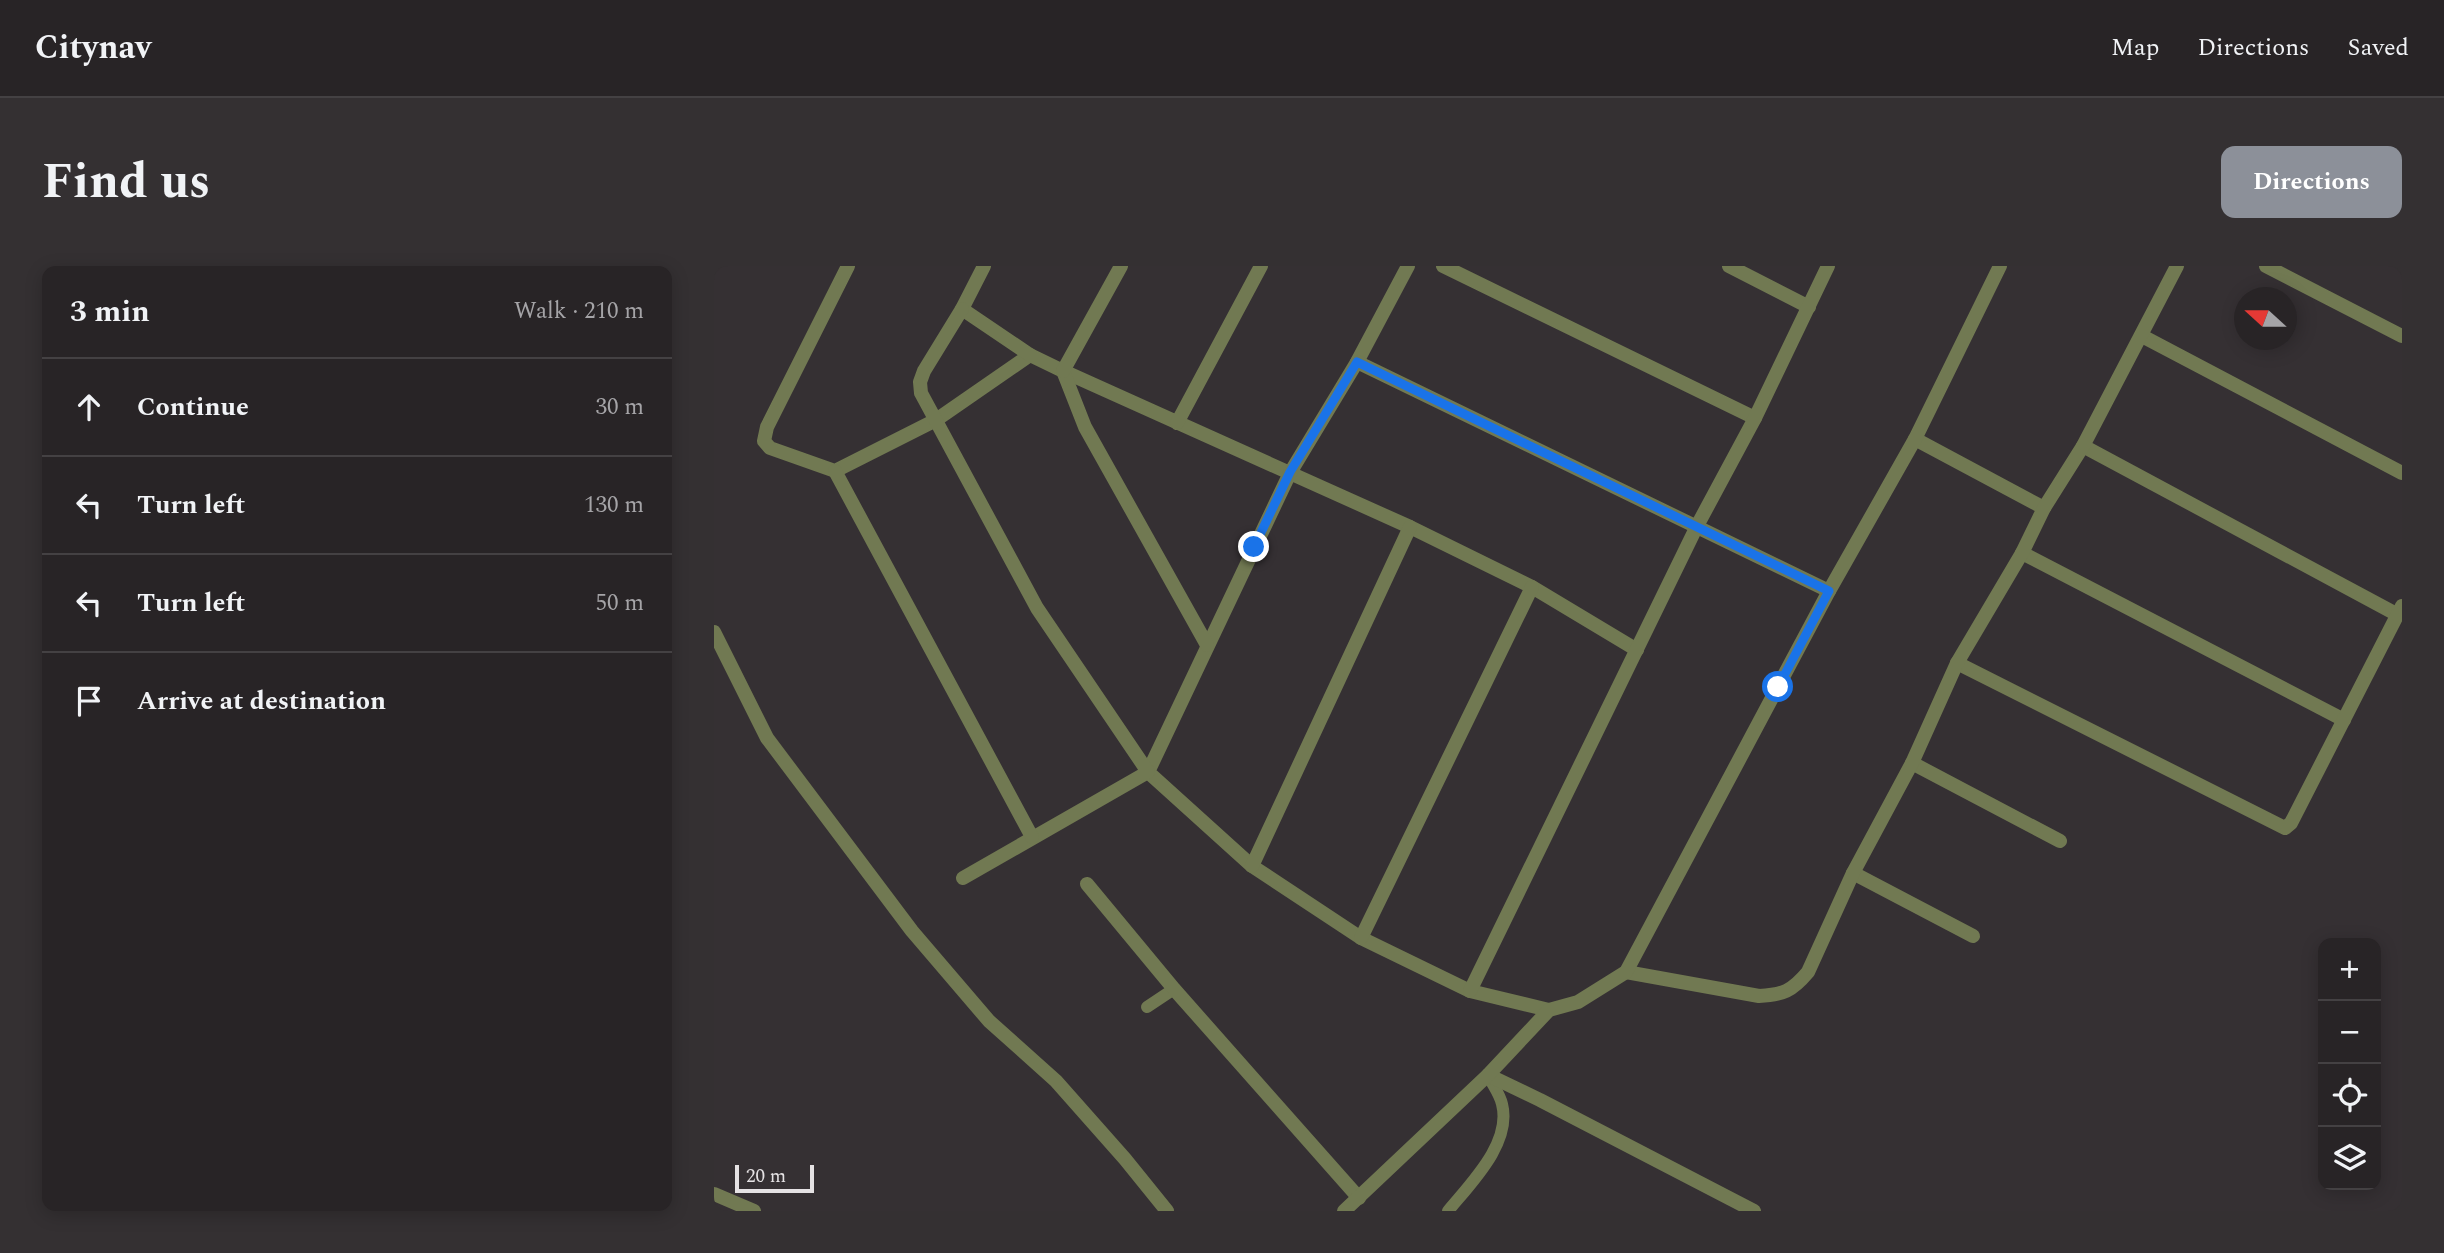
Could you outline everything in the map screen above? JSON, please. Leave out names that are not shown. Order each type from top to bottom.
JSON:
[{"type":"street","points":[[848,266],[766,427],[764,440],[770,448],[835,471],[1032,837]]},
{"type":"street","points":[[984,266],[920,382],[921,393],[1037,608],[1148,772],[1252,866],[1361,938],[1470,991],[1549,1010],[1578,1002],[1626,972],[1829,591],[1915,439],[2000,266]]},
{"type":"street","points":[[1063,371],[1121,266]]},
{"type":"street","points":[[1177,423],[1261,266]]},
{"type":"street","points":[[962,878],[1148,772],[1290,472],[1357,362],[1408,266]]},
{"type":"street","points":[[1443,266],[1755,418]]},
{"type":"street","points":[[1729,266],[1809,307]]},
{"type":"street","points":[[1470,991],[1697,526],[1755,418],[1828,266]]},
{"type":"street","points":[[1626,972],[1759,996],[1780,995],[1797,986],[1808,972],[1853,873],[1912,763],[1957,663],[2022,553],[2044,508],[2083,446],[2143,336],[2177,266]]},
{"type":"street","points":[[2266,266],[2402,336]]},
{"type":"street","points":[[962,309],[1030,355],[1410,527],[1532,587],[1637,650]]},
{"type":"street","points":[[2143,336],[2402,473]]},
{"type":"street","points":[[835,471],[936,420],[1030,355]]},
{"type":"street","points":[[1357,362],[1829,591]]},
{"type":"street","points":[[1063,371],[1085,427],[1208,645]]},
{"type":"street","points":[[1915,439],[2044,508]]},
{"type":"street","points":[[1957,663],[2285,828],[2291,822],[2400,610],[2083,446]]},
{"type":"street","points":[[1252,866],[1410,527]]},
{"type":"street","points":[[2022,553],[2344,720]]},
{"type":"street","points":[[1361,938],[1532,587]]},
{"type":"street","points":[[714,632],[767,738],[912,931],[989,1021],[1056,1081],[1167,1211]]},
{"type":"street","points":[[1912,763],[2060,841]]},
{"type":"street","points":[[1853,873],[1973,936]]},
{"type":"street","points":[[1087,884],[1174,989],[1359,1198]]},
{"type":"street","points":[[1345,1211],[1488,1075],[1549,1010]]},
{"type":"street","points":[[1488,1075],[1754,1211]]},
{"type":"street","points":[[714,1194],[754,1211]]},
{"type":"lane","points":[[1147,1007],[1174,989]]},
{"type":"lane","points":[[1448,1211],[1502,1138],[1503,1104],[1488,1075]]},
{"type":"route","points":[[1254,547],[1290,472],[1357,362],[1829,591],[1778,687]]}]
